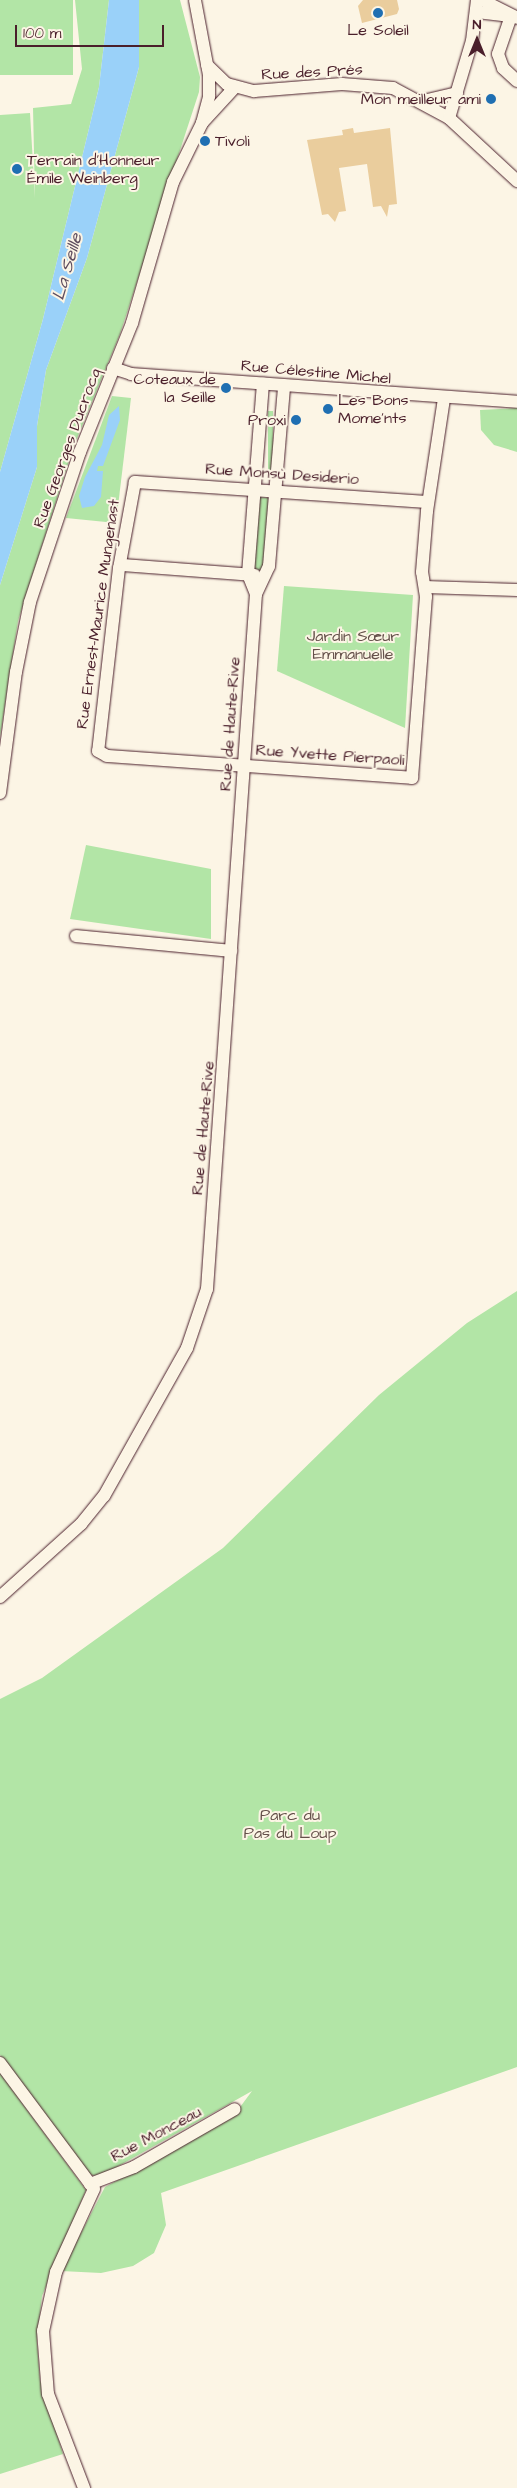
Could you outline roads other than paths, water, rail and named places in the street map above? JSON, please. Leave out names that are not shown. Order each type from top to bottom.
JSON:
[{"type":"street","name":"Rue Georges Ducrocq","points":[[0,794],[16,672],[30,602],[80,452],[138,303],[173,182],[202,123],[210,92],[207,65],[194,0]]},
{"type":"street","points":[[449,118],[479,4],[514,17],[498,54],[504,68],[517,81]]},
{"type":"street","name":"Rue des Prés","points":[[207,65],[220,80],[235,87],[254,91],[363,84],[394,88],[423,101],[449,118],[517,182]]},
{"type":"street","name":"Rue Georges Ducrocq","points":[[202,123],[235,87]]},
{"type":"street","points":[[423,101],[457,93]]},
{"type":"street","name":"Rue Célestine Michel","points":[[113,368],[131,374],[444,399],[517,402]]},
{"type":"street","name":"Rue de Haute-Rive","points":[[256,594],[248,574],[263,384]]},
{"type":"street","name":"Rue de Haute-Rive","points":[[0,1597],[99,1503],[187,1348],[200,1317],[208,1274],[256,594],[266,575],[284,386]]},
{"type":"street","points":[[444,399],[428,502],[422,572],[425,587],[517,590]]},
{"type":"street","name":"Rue Monsù Desiderio","points":[[135,482],[275,490],[428,502]]},
{"type":"street","name":"Rue Ernest-Maurice Mungenast","points":[[98,751],[122,565],[135,482]]},
{"type":"street","points":[[122,565],[266,575]]},
{"type":"street","name":"Rue Yvette Pierpaoli","points":[[98,751],[107,756],[412,778],[425,587]]},
{"type":"street","points":[[76,936],[231,951]]},
{"type":"street","points":[[0,2063],[90,2184],[94,2195],[56,2272],[43,2331],[48,2394],[84,2488]]},
{"type":"street","name":"Rue Monceau","points":[[90,2184],[134,2167],[235,2109]]},
{"type":"water","name":"La Seille","points":[[109,0],[139,0],[139,67],[87,258],[46,370],[37,426],[37,467],[0,585],[0,472],[43,319],[99,87]]},
{"type":"water","points":[[119,406],[120,420],[103,466],[98,466],[97,471],[103,471],[101,497],[94,506],[82,508],[79,496],[85,477],[102,445],[109,415]]},
{"type":"place","name":"Le Soleil","points":[[378,13]]},
{"type":"place","name":"Mon meilleur ami","points":[[491,99]]},
{"type":"place","name":"Tivoli","points":[[205,141]]},
{"type":"place","name":"Terrain d'Honneur Émile Weinberg","points":[[17,169]]},
{"type":"place","name":"Coteaux de la Seille","points":[[226,388]]},
{"type":"place","name":"Les Bons Mome'nts","points":[[328,409]]},
{"type":"place","name":"Proxi","points":[[296,420]]},
{"type":"park label","name":"Jardin Sœur Emmanuelle","points":[[353,645]]},
{"type":"park label","name":"Parc du Pas du Loup","points":[[290,1824]]}]
